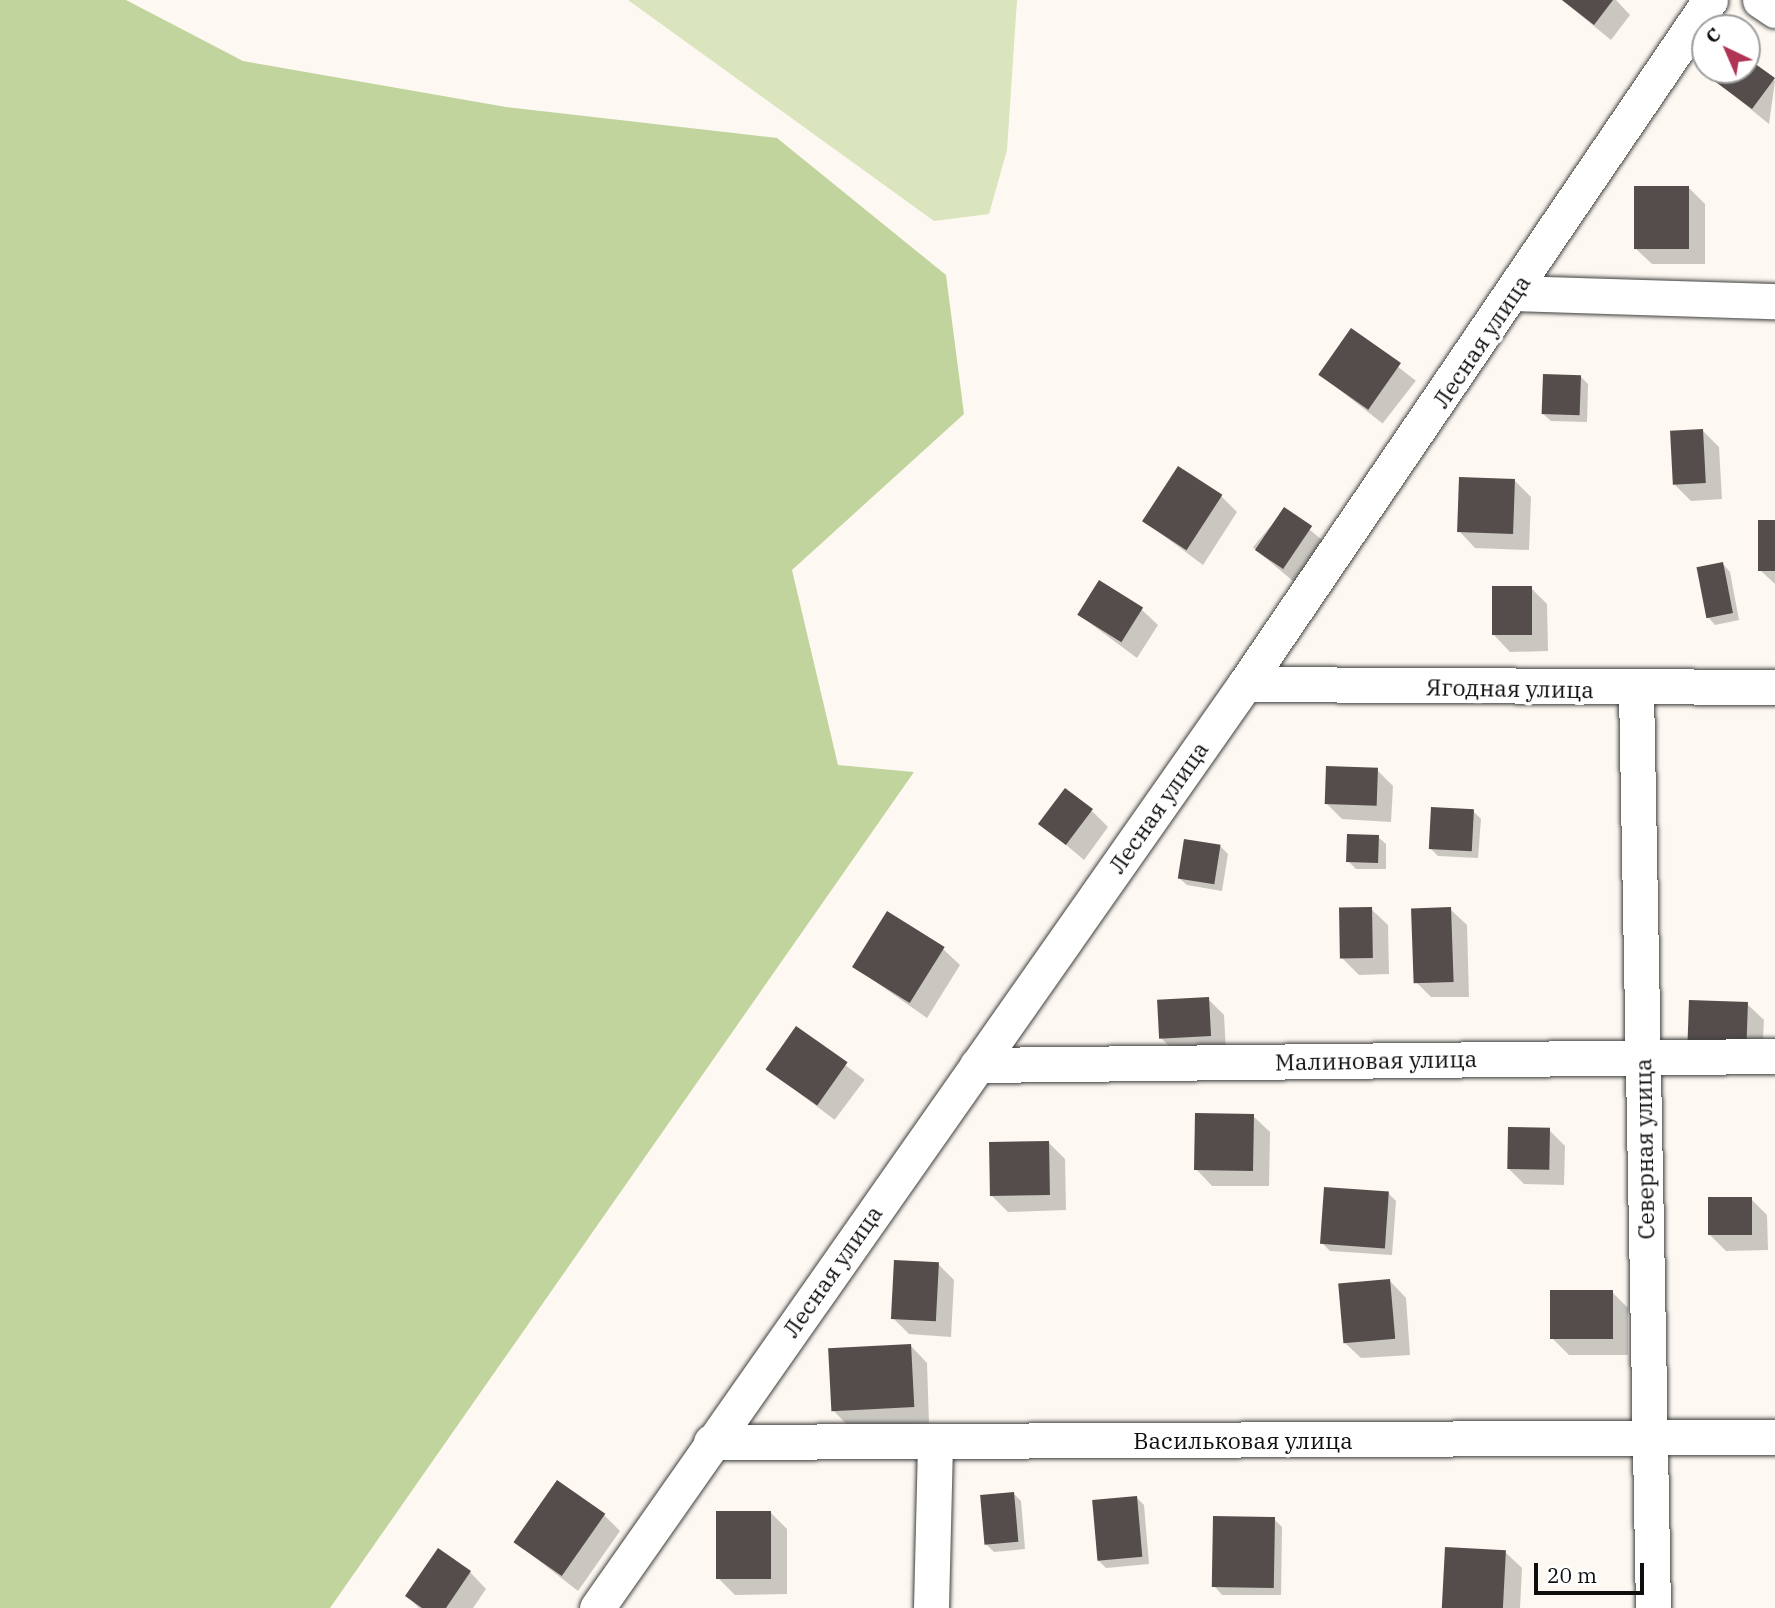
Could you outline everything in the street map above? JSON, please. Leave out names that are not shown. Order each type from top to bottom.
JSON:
[{"type":"street","name":"Лесная улица","points":[[597,1608],[1245,684],[1514,293],[1710,0]]},
{"type":"street","points":[[1760,0],[1775,10]]},
{"type":"street","points":[[1514,293],[1775,302]]},
{"type":"street","name":"Ягодная улица","points":[[1245,684],[1636,690],[1775,687]]},
{"type":"street","name":"Северная улица","points":[[1636,690],[1653,1438],[1653,1608]]},
{"type":"street","name":"Малиновая улица","points":[[976,1065],[1775,1056]]},
{"type":"street","name":"Васильковая улица","points":[[711,1442],[1775,1437]]},
{"type":"street","points":[[932,1608],[935,1441]]},
{"type":"green space","points":[[0,0],[126,0],[243,61],[506,107],[777,138],[946,275],[964,414],[792,570],[838,765],[914,772],[330,1608],[0,1608]]},
{"type":"green space","points":[[628,0],[1017,0],[1007,150],[989,214],[934,221]]},
{"type":"building","points":[[1562,0],[1613,0],[1594,25]]},
{"type":"building","points":[[1761,68],[1775,78],[1752,109],[1718,84],[1761,84]]},
{"type":"building","points":[[1634,186],[1689,186],[1689,249],[1634,249]]},
{"type":"building","points":[[1351,328],[1401,363],[1368,410],[1318,375]]},
{"type":"building","points":[[1543,374],[1581,375],[1580,415],[1542,414]]},
{"type":"building","points":[[1703,429],[1706,483],[1673,485],[1670,431]]},
{"type":"building","points":[[1178,466],[1222,495],[1187,550],[1142,521]]},
{"type":"building","points":[[1459,477],[1515,479],[1513,534],[1457,532]]},
{"type":"building","points":[[1284,507],[1312,526],[1283,569],[1255,550]]},
{"type":"building","points":[[1758,520],[1775,520],[1775,571],[1758,571]]},
{"type":"building","points":[[1723,562],[1733,613],[1706,618],[1696,567]]},
{"type":"building","points":[[1099,580],[1143,608],[1121,642],[1077,615]]},
{"type":"building","points":[[1492,586],[1532,586],[1532,635],[1492,635]]},
{"type":"building","points":[[1326,766],[1378,768],[1377,806],[1325,804]]},
{"type":"building","points":[[1065,788],[1093,809],[1066,845],[1038,824]]},
{"type":"building","points":[[1431,807],[1474,809],[1472,851],[1429,849]]},
{"type":"building","points":[[1347,834],[1379,835],[1378,863],[1346,862]]},
{"type":"building","points":[[1184,839],[1221,845],[1214,884],[1178,879]]},
{"type":"building","points":[[1372,907],[1373,958],[1340,959],[1339,908]]},
{"type":"building","points":[[1451,907],[1454,982],[1414,983],[1411,908]]},
{"type":"building","points":[[887,911],[945,947],[910,1003],[852,967]]},
{"type":"building","points":[[1209,997],[1211,1036],[1159,1039],[1157,1000]]},
{"type":"building","points":[[1689,1000],[1748,1002],[1747,1042],[1688,1040]]},
{"type":"building","points":[[796,1026],[848,1062],[817,1106],[766,1069]]},
{"type":"building","points":[[1195,1113],[1254,1114],[1253,1171],[1194,1170]]},
{"type":"building","points":[[1508,1127],[1550,1128],[1549,1170],[1507,1169]]},
{"type":"building","points":[[1049,1141],[1050,1195],[990,1196],[989,1142]]},
{"type":"building","points":[[1324,1187],[1389,1192],[1385,1248],[1320,1244]]},
{"type":"building","points":[[1708,1197],[1752,1197],[1752,1235],[1708,1235]]},
{"type":"building","points":[[894,1260],[939,1262],[936,1321],[891,1319]]},
{"type":"building","points":[[1390,1279],[1395,1339],[1343,1343],[1338,1284]]},
{"type":"building","points":[[1550,1290],[1613,1290],[1613,1339],[1550,1339]]},
{"type":"building","points":[[911,1344],[914,1407],[831,1411],[828,1348]]},
{"type":"building","points":[[557,1480],[605,1514],[562,1576],[513,1542]]},
{"type":"building","points":[[1014,1492],[1018,1542],[984,1545],[980,1495]]},
{"type":"building","points":[[1137,1496],[1142,1557],[1097,1561],[1092,1500]]},
{"type":"building","points":[[716,1511],[771,1511],[771,1579],[716,1579]]},
{"type":"building","points":[[1213,1516],[1275,1517],[1274,1588],[1212,1587]]},
{"type":"building","points":[[1445,1547],[1506,1550],[1503,1608],[1442,1608]]},
{"type":"building","points":[[438,1548],[471,1571],[446,1608],[422,1608],[405,1596]]}]
